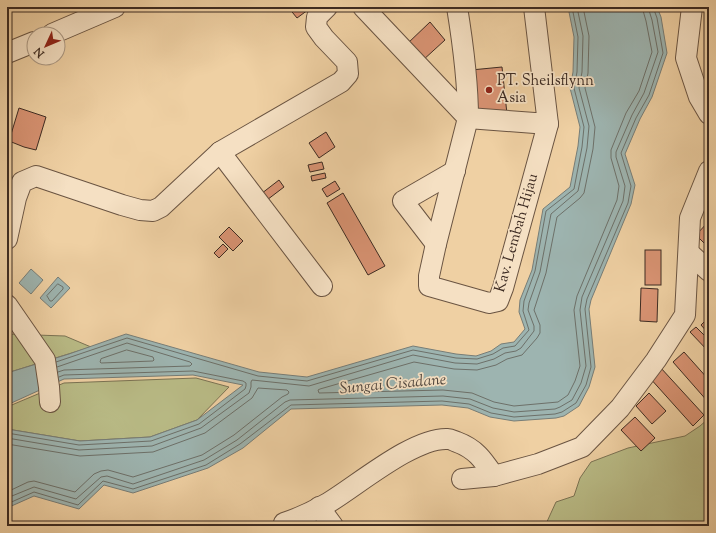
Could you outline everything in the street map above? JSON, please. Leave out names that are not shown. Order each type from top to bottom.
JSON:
[{"type":"street","points":[[66,28],[115,7]]},
{"type":"street","points":[[363,7],[468,118],[548,124]]},
{"type":"street","name":"Kav. Lembah Hijau","points":[[457,7],[465,58],[468,118],[436,244],[429,276],[429,286],[489,303],[498,301],[503,288],[548,124],[534,7]]},
{"type":"street","points":[[692,7],[686,58],[699,97],[709,114]]},
{"type":"street","points":[[7,239],[16,198],[22,182],[36,176],[122,205],[140,210],[153,211],[161,207],[220,152],[341,82],[348,74],[347,62],[324,38],[316,27],[322,12]]},
{"type":"street","points":[[7,53],[26,45]]},
{"type":"street","points":[[220,152],[322,286]]},
{"type":"street","points":[[436,244],[403,201],[455,171]]},
{"type":"street","points":[[462,479],[494,476],[538,464],[582,447],[620,408],[656,360],[685,315],[690,218],[709,171]]},
{"type":"street","points":[[689,253],[709,271]]},
{"type":"street","points":[[7,305],[45,360],[49,395]]},
{"type":"street","points":[[284,523],[296,519],[327,503],[398,456],[430,442],[448,439],[470,448],[479,455],[494,476]]},
{"type":"street","points":[[319,507],[333,526]]},
{"type":"green space","points":[[7,334],[65,336],[91,347],[7,373]]},
{"type":"green space","points":[[196,378],[229,387],[197,420],[150,437],[80,441],[7,429],[7,407],[64,383]]},
{"type":"green space","points":[[709,418],[709,526],[545,526],[556,502],[574,496],[580,478],[591,462],[628,448],[685,436]]},
{"type":"water","name":"Sungai Cisadane","points":[[568,7],[657,7],[661,17],[667,53],[652,97],[640,119],[625,154],[635,185],[631,204],[591,300],[589,309],[595,367],[589,387],[579,406],[564,416],[556,418],[514,421],[490,417],[468,408],[442,405],[291,409],[243,448],[208,468],[133,493],[104,485],[79,509],[34,496],[7,508],[7,429],[80,441],[150,437],[197,420],[243,385],[193,375],[64,379],[7,405],[7,373],[69,354],[126,334],[259,372],[307,377],[413,346],[476,356],[491,351],[501,344],[514,342],[525,329],[519,312],[520,300],[532,270],[543,209],[570,187],[578,146],[580,127],[570,88],[573,72],[574,37]]},
{"type":"water","points":[[31,269],[43,280],[31,294],[19,283]]},
{"type":"water","points":[[58,277],[70,288],[51,308],[40,298]]},
{"type":"building","points":[[288,7],[312,7],[297,18]]},
{"type":"building","points":[[430,22],[445,40],[422,61],[407,44]]},
{"type":"building","name":"PT. Sheilsflynn Asia","points":[[502,67],[507,114],[475,111],[471,70]]},
{"type":"building","points":[[19,108],[46,117],[36,150],[9,141]]},
{"type":"building","points":[[326,132],[335,147],[319,158],[309,143]]},
{"type":"building","points":[[322,162],[324,169],[310,172],[308,165]]},
{"type":"building","points":[[325,173],[326,178],[312,181],[311,176]]},
{"type":"building","points":[[279,180],[284,187],[263,203],[257,197]]},
{"type":"building","points":[[335,181],[340,189],[327,197],[322,189]]},
{"type":"building","points":[[343,193],[385,266],[368,275],[327,203]]},
{"type":"building","points":[[709,221],[709,248],[696,235]]},
{"type":"building","points":[[229,227],[243,241],[233,251],[219,237]]},
{"type":"building","points":[[223,244],[228,249],[219,258],[214,253]]},
{"type":"building","points":[[645,250],[661,250],[661,285],[645,285]]},
{"type":"building","points":[[641,288],[658,289],[657,322],[640,321]]},
{"type":"building","points":[[707,319],[709,321],[709,334],[701,325]]},
{"type":"building","points":[[696,327],[709,340],[709,352],[690,332]]},
{"type":"building","points":[[684,352],[709,380],[709,403],[673,362]]},
{"type":"building","points":[[660,367],[704,415],[693,426],[649,377]]},
{"type":"building","points":[[649,393],[666,411],[652,424],[636,406]]},
{"type":"building","points":[[635,417],[655,438],[641,451],[621,430]]},
{"type":"place","name":"PT. Sheilsflynn Asia","points":[[489,90]]}]
